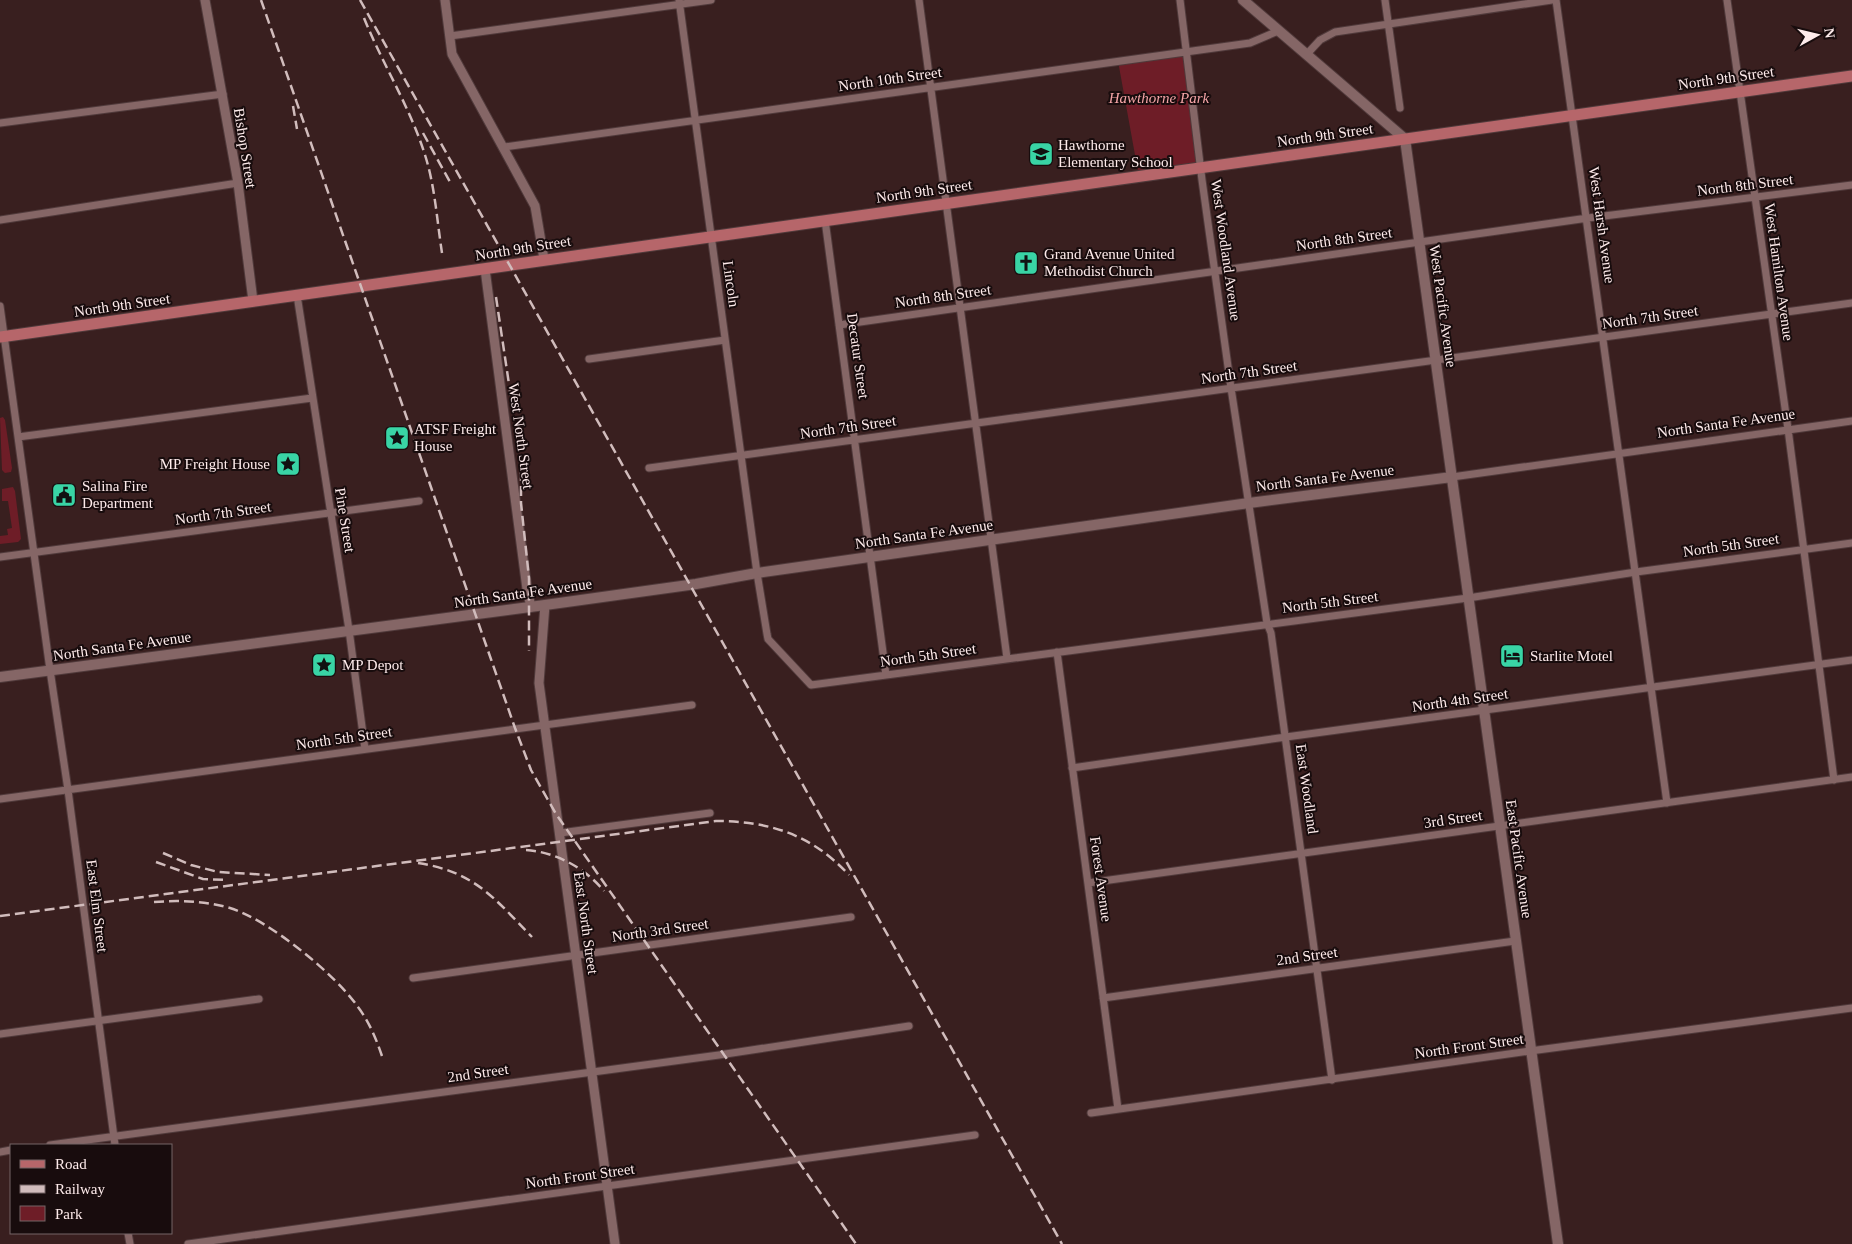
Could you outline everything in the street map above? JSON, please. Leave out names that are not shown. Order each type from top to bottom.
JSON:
[{"type":"main road","points":[[1243,0],[1405,139]]},
{"type":"main road","name":"North 9th Street","points":[[2,337],[485,270],[544,259],[1201,169],[1573,114],[1852,76]]},
{"type":"main road","name":"West Pacific Avenue","points":[[1405,139],[1452,477]]},
{"type":"main road","name":"North Santa Fe Avenue","points":[[0,677],[349,630],[545,606],[690,585],[757,573],[1249,503],[1452,477]]},
{"type":"main road","name":"East Pacific Avenue","points":[[1452,477],[1558,1244]]},
{"type":"street","name":"Bishop Street","points":[[205,0],[238,183],[253,301]]},
{"type":"street","points":[[445,0],[452,54],[535,206],[544,259]]},
{"type":"street","points":[[450,36],[679,2],[711,0]]},
{"type":"street","points":[[919,0],[1007,658]]},
{"type":"street","name":"West Woodland Avenue","points":[[1180,0],[1215,272],[1249,503]]},
{"type":"street","points":[[1385,0],[1400,108]]},
{"type":"street","points":[[1307,54],[1320,40],[1335,32],[1552,0]]},
{"type":"street","name":"West Harsh Avenue","points":[[1556,0],[1588,218],[1667,803]]},
{"type":"street","name":"West Hamilton Avenue","points":[[1727,0],[1788,430],[1834,780]]},
{"type":"street","name":"Lincoln","points":[[679,2],[757,573],[768,639],[810,685]]},
{"type":"street","name":"North 10th Street","points":[[504,147],[1250,43],[1278,30]]},
{"type":"street","points":[[0,123],[223,94]]},
{"type":"street","points":[[0,220],[238,183]]},
{"type":"street","name":"North 8th Street","points":[[840,325],[1588,218],[1852,185]]},
{"type":"street","name":"Decatur Street","points":[[825,220],[886,675]]},
{"type":"street","name":"West North Street","points":[[485,270],[527,589],[531,607]]},
{"type":"street","name":"Pine Street","points":[[297,295],[349,630],[365,749]]},
{"type":"street","name":"North 7th Street","points":[[649,468],[1852,303]]},
{"type":"street","name":"East Elm Street","points":[[0,306],[2,337],[35,552],[115,1144]]},
{"type":"street","points":[[589,359],[725,340]]},
{"type":"street","points":[[18,438],[312,398]]},
{"type":"street","name":"North Santa Fe Avenue","points":[[1452,477],[1852,421]]},
{"type":"street","name":"North 7th Street","points":[[0,557],[419,501]]},
{"type":"street","name":"East Woodland","points":[[1249,503],[1286,737],[1332,1080]]},
{"type":"street","name":"North 5th Street","points":[[810,685],[1267,623],[1468,598],[1636,572],[1852,543]]},
{"type":"street","name":"East North Street","points":[[545,606],[539,683],[606,1186],[616,1244]]},
{"type":"street","name":"Forest Avenue","points":[[1057,652],[1118,1109]]},
{"type":"street","name":"North 4th Street","points":[[1072,768],[1852,660]]},
{"type":"street","name":"North 5th Street","points":[[0,799],[692,706]]},
{"type":"street","name":"3rd Street","points":[[1088,883],[1852,778]]},
{"type":"street","points":[[560,833],[710,813]]},
{"type":"street","name":"North 3rd Street","points":[[413,978],[851,917]]},
{"type":"street","name":"2nd Street","points":[[1103,998],[1515,941]]},
{"type":"street","points":[[0,1034],[259,999]]},
{"type":"street","name":"North Front Street","points":[[1091,1112],[1332,1080],[1530,1050],[1852,1008]]},
{"type":"street","name":"2nd Street","points":[[58,1144],[592,1072],[909,1026]]},
{"type":"street","name":"North Front Street","points":[[188,1244],[975,1135]]},
{"type":"green space","name":"Hawthorne Park","points":[[1186,51],[1201,169],[1139,177],[1118,61]]},
{"type":"green space","points":[[3,417],[12,468],[11,472],[5,473],[2,470],[0,418]]},
{"type":"green space","points":[[13,487],[21,539],[18,542],[0,544],[0,536],[8,535],[7,529],[12,528],[8,501],[2,501],[2,489]]},
{"type":"railway","points":[[261,0],[531,770],[556,814],[856,1244]]},
{"type":"railway","points":[[360,0],[1062,1244]]},
{"type":"railway","points":[[364,18],[412,120],[425,155],[433,191],[442,253]]},
{"type":"railway","points":[[293,106],[297,129]]},
{"type":"railway","points":[[423,133],[450,182]]},
{"type":"railway","points":[[496,297],[513,411]]},
{"type":"railway","points":[[521,426],[521,503],[529,578],[529,651]]},
{"type":"railway","points":[[0,916],[716,821],[754,824],[789,833],[805,840],[820,850],[849,875]]},
{"type":"railway","points":[[526,850],[548,854],[579,868],[604,891]]},
{"type":"railway","points":[[163,853],[191,865],[218,872],[270,875]]},
{"type":"railway","points":[[156,862],[203,879],[226,880]]},
{"type":"railway","points":[[418,863],[438,867],[469,880],[494,899],[532,937]]},
{"type":"railway","points":[[154,902],[192,902],[230,908],[246,914],[282,936],[318,964],[358,1007],[376,1039],[383,1059]]},
{"type":"place","name":"Hawthorne Elementary School","points":[[1041,154]]},
{"type":"place","name":"Grand Avenue United Methodist Church","points":[[1026,263]]},
{"type":"place","name":"ATSF Freight House","points":[[397,438]]},
{"type":"place","name":"MP Freight House","points":[[288,464]]},
{"type":"place","name":"Salina Fire Department","points":[[64,495]]},
{"type":"place","name":"Starlite Motel","points":[[1512,656]]},
{"type":"place","name":"MP Depot","points":[[324,665]]}]
